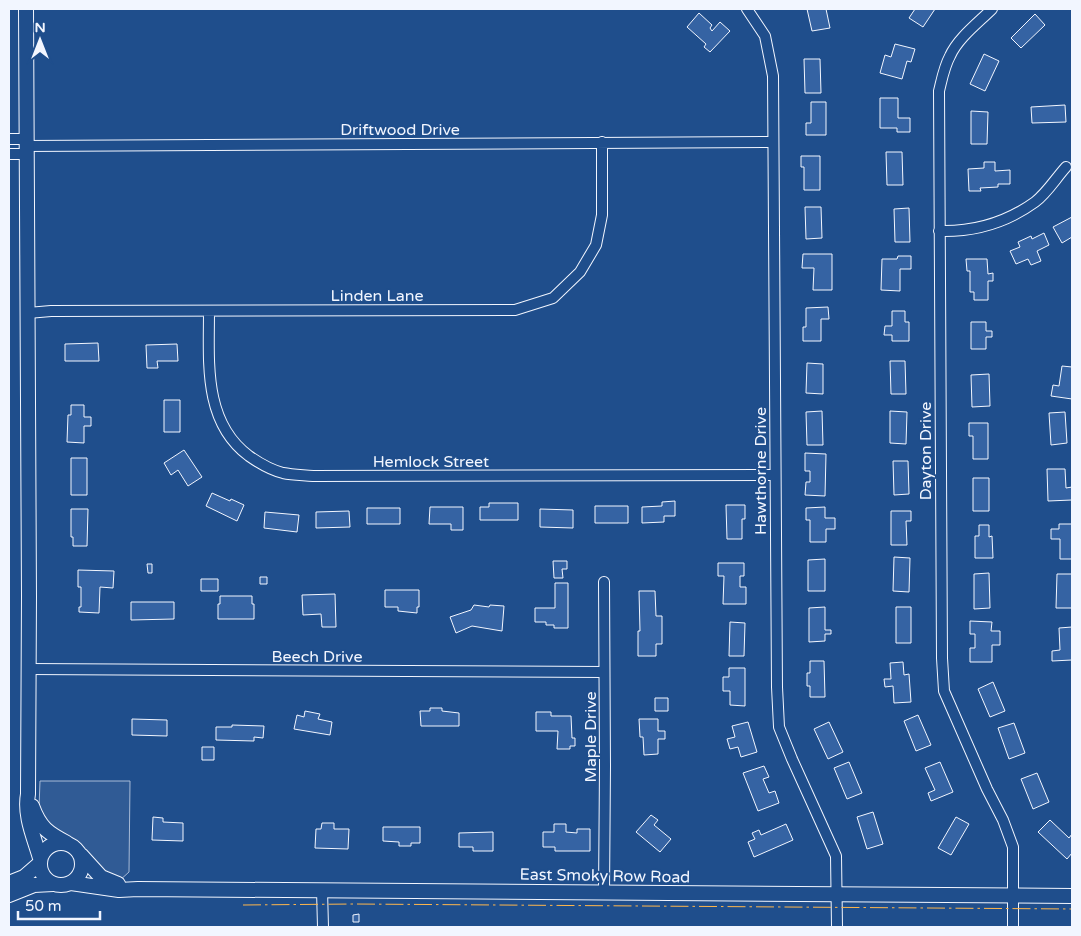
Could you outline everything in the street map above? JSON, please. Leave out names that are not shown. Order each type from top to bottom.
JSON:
[{"type":"street","points":[[26,9],[29,669],[28,794],[26,812],[40,861],[40,869],[45,878],[53,884]]},
{"type":"street","name":"Hawthorne Drive","points":[[747,9],[765,36],[773,76],[775,475],[779,728],[836,856],[837,927]]},
{"type":"street","name":"Dayton Drive","points":[[992,9],[967,33],[950,54],[939,91],[942,648],[944,691],[1013,847],[1013,927]]},
{"type":"street","points":[[9,139],[26,147]]},
{"type":"street","name":"Linden Lane","points":[[28,313],[515,310],[553,298],[580,272],[588,260],[599,236],[602,215],[602,142]]},
{"type":"street","name":"Driftwood Drive","points":[[9,154],[26,147],[773,142]]},
{"type":"street","points":[[939,230],[953,231],[984,228],[1005,219],[1036,201],[1066,167]]},
{"type":"street","name":"Hemlock Street","points":[[210,312],[210,382],[214,404],[225,431],[242,451],[260,464],[282,473],[313,476],[775,475]]},
{"type":"street","name":"Maple Drive","points":[[604,582],[604,893]]},
{"type":"street","name":"Beech Drive","points":[[29,669],[604,672]]},
{"type":"street","points":[[9,895],[34,885],[62,885],[71,883],[82,870],[82,859],[74,849],[53,837],[41,826],[28,794]]},
{"type":"street","points":[[9,884],[24,877],[40,861],[47,848],[52,844],[58,843],[74,849]]},
{"type":"street","name":"East Smoky Row Road","points":[[74,849],[101,878],[138,889]]},
{"type":"street","name":"East Smoky Row Road","points":[[71,883],[119,890],[1072,896]]},
{"type":"street","points":[[322,890],[322,927]]},
{"type":"shaded area","points":[[40,781],[130,781],[129,872],[119,881],[105,875],[79,842],[58,832],[48,823],[39,808]]},
{"type":"building","points":[[807,9],[826,9],[830,28],[812,31]]},
{"type":"building","points":[[915,9],[935,9],[923,27],[909,18]]},
{"type":"building","points":[[699,13],[712,25],[710,28],[712,31],[720,22],[730,31],[710,52],[704,47],[706,44],[687,27]]},
{"type":"building","points":[[1035,14],[1045,25],[1021,48],[1011,38]]},
{"type":"building","points":[[895,44],[915,49],[911,62],[907,61],[902,79],[880,73],[885,55],[891,57]]},
{"type":"building","points":[[984,54],[999,61],[985,91],[970,84]]},
{"type":"building","points":[[804,59],[820,59],[821,93],[805,93]]},
{"type":"building","points":[[880,98],[898,98],[898,118],[910,118],[910,132],[897,132],[897,128],[880,128]]},
{"type":"building","points":[[811,102],[826,102],[826,135],[806,135],[806,123],[811,123]]},
{"type":"building","points":[[1065,105],[1066,122],[1032,123],[1031,107]]},
{"type":"building","points":[[971,111],[988,112],[987,144],[971,144]]},
{"type":"building","points":[[886,152],[902,152],[903,185],[887,185]]},
{"type":"building","points":[[801,156],[820,156],[820,190],[804,190],[804,167],[801,167]]},
{"type":"building","points":[[984,162],[995,162],[995,171],[1010,170],[1010,184],[998,184],[998,187],[980,188],[981,191],[969,191],[968,169],[984,168]]},
{"type":"building","points":[[805,207],[821,207],[822,238],[806,239]]},
{"type":"building","points":[[909,208],[910,242],[895,242],[894,209]]},
{"type":"building","points":[[1072,217],[1072,237],[1062,243],[1053,227]]},
{"type":"building","points":[[1044,233],[1049,245],[1037,251],[1041,261],[1031,265],[1028,259],[1016,264],[1010,251],[1020,247],[1018,242],[1031,236],[1032,239]]},
{"type":"building","points":[[803,254],[832,254],[832,290],[813,290],[814,268],[802,268]]},
{"type":"building","points":[[898,256],[911,256],[911,269],[900,269],[900,291],[881,290],[882,259],[897,259]]},
{"type":"building","points":[[966,259],[987,259],[988,274],[993,273],[993,281],[988,281],[988,300],[974,300],[974,292],[970,292],[970,271],[967,271]]},
{"type":"building","points":[[828,307],[829,319],[821,319],[821,341],[803,341],[803,327],[806,327],[806,308]]},
{"type":"building","points":[[892,311],[905,311],[905,322],[909,322],[909,341],[892,341],[892,335],[884,335],[885,326],[892,326]]},
{"type":"building","points":[[971,322],[986,322],[986,331],[992,331],[992,337],[986,337],[986,349],[971,349]]},
{"type":"building","points":[[98,343],[99,361],[65,361],[65,344]]},
{"type":"building","points":[[177,344],[178,361],[157,361],[158,368],[147,368],[146,345]]},
{"type":"building","points":[[890,361],[905,361],[906,394],[891,394]]},
{"type":"building","points":[[807,363],[823,364],[823,394],[806,393]]},
{"type":"building","points":[[1062,366],[1072,367],[1072,399],[1051,396],[1053,385],[1059,386]]},
{"type":"building","points":[[989,374],[990,406],[972,407],[971,375]]},
{"type":"building","points":[[164,400],[180,400],[180,432],[164,432]]},
{"type":"building","points":[[71,405],[84,405],[84,417],[91,417],[91,426],[84,426],[84,443],[67,442],[68,415],[71,415]]},
{"type":"building","points":[[822,411],[823,445],[807,445],[806,412]]},
{"type":"building","points":[[890,411],[907,412],[906,444],[890,443]]},
{"type":"building","points":[[1065,412],[1067,443],[1051,445],[1049,413]]},
{"type":"building","points":[[969,423],[988,423],[988,459],[973,459],[973,436],[969,436]]},
{"type":"building","points":[[184,450],[202,477],[188,486],[178,470],[171,475],[164,463]]},
{"type":"building","points":[[805,453],[826,454],[825,496],[805,495],[806,482],[810,482],[810,471],[805,471]]},
{"type":"building","points":[[71,458],[87,458],[87,495],[71,495]]},
{"type":"building","points":[[893,461],[908,461],[909,494],[894,495]]},
{"type":"building","points":[[1047,469],[1065,469],[1066,488],[1072,487],[1072,500],[1048,501]]},
{"type":"building","points":[[973,478],[989,478],[989,511],[973,511]]},
{"type":"building","points":[[212,493],[244,505],[237,521],[206,506]]},
{"type":"building","points":[[675,501],[675,516],[664,516],[664,522],[642,523],[642,507],[662,506],[662,502]]},
{"type":"building","points":[[489,503],[518,503],[518,520],[480,520],[480,507],[489,507]]},
{"type":"building","points":[[726,505],[745,505],[745,519],[742,519],[742,539],[727,539]]},
{"type":"building","points":[[595,506],[628,506],[628,523],[595,523]]},
{"type":"building","points":[[430,507],[463,507],[463,530],[451,530],[451,524],[429,524]]},
{"type":"building","points":[[825,507],[825,518],[835,518],[835,529],[826,529],[826,542],[810,542],[810,520],[806,520],[806,508]]},
{"type":"building","points":[[367,508],[400,508],[400,524],[367,524]]},
{"type":"building","points":[[71,509],[88,509],[87,546],[73,546],[73,537],[71,537]]},
{"type":"building","points":[[540,509],[573,510],[573,528],[540,527]]},
{"type":"building","points":[[349,511],[350,527],[316,528],[316,512]]},
{"type":"building","points":[[891,511],[911,511],[911,521],[906,521],[907,545],[891,545]]},
{"type":"building","points":[[265,512],[299,515],[297,532],[264,528]]},
{"type":"building","points":[[1059,524],[1072,524],[1072,559],[1060,559],[1060,539],[1051,539],[1051,529],[1059,529]]},
{"type":"building","points":[[979,525],[989,525],[989,537],[992,536],[993,558],[975,558],[975,536],[979,536]]},
{"type":"building","points":[[894,557],[910,558],[909,592],[893,591]]},
{"type":"building","points":[[825,559],[825,591],[808,591],[808,560]]},
{"type":"building","points":[[553,561],[567,561],[567,569],[562,569],[563,578],[554,578]]},
{"type":"building","points":[[718,563],[744,563],[744,576],[740,576],[740,587],[746,587],[746,604],[723,604],[724,576],[718,576]]},
{"type":"building","points":[[147,564],[152,564],[152,573],[148,573]]},
{"type":"building","points":[[78,570],[114,571],[113,588],[100,587],[99,613],[79,612],[79,607],[81,607],[81,587],[78,587]]},
{"type":"building","points":[[989,573],[990,608],[974,609],[974,574]]},
{"type":"building","points":[[1057,574],[1072,574],[1072,608],[1056,608]]},
{"type":"building","points":[[260,577],[267,577],[267,584],[260,584]]},
{"type":"building","points":[[201,579],[218,579],[218,591],[201,591]]},
{"type":"building","points":[[555,583],[568,583],[568,628],[554,628],[554,625],[546,625],[546,622],[535,622],[535,608],[555,608]]},
{"type":"building","points":[[385,590],[419,590],[417,613],[398,611],[398,607],[385,607]]},
{"type":"building","points":[[639,591],[655,591],[656,616],[662,616],[662,644],[656,644],[656,656],[638,656],[638,631],[640,631]]},
{"type":"building","points":[[335,594],[336,627],[322,627],[321,614],[303,615],[302,595]]},
{"type":"building","points":[[220,596],[252,596],[254,619],[218,619]]},
{"type":"building","points":[[131,602],[174,602],[174,619],[131,620]]},
{"type":"building","points":[[474,605],[504,606],[502,631],[472,626],[456,633],[450,617],[471,610]]},
{"type":"building","points":[[825,607],[825,630],[831,630],[831,634],[825,634],[825,641],[809,642],[809,608]]},
{"type":"building","points":[[896,607],[911,607],[911,643],[896,643]]},
{"type":"building","points":[[970,621],[992,622],[991,631],[1000,631],[1000,645],[992,645],[992,662],[970,662],[970,648],[975,648],[975,634],[970,634]]},
{"type":"building","points":[[730,622],[745,623],[744,656],[729,656]]},
{"type":"building","points":[[1072,627],[1072,660],[1052,661],[1052,651],[1060,650],[1059,628]]},
{"type":"building","points":[[810,661],[824,661],[825,697],[810,697],[810,686],[807,686],[807,673],[810,673]]},
{"type":"building","points":[[903,662],[904,675],[909,674],[911,702],[894,703],[893,686],[885,687],[884,679],[891,679],[890,663]]},
{"type":"building","points":[[729,668],[745,668],[745,706],[730,705],[730,691],[723,691],[723,677],[729,677]]},
{"type":"building","points":[[993,682],[1005,711],[990,717],[978,689]]},
{"type":"building","points":[[655,698],[668,698],[668,711],[655,711]]},
{"type":"building","points":[[430,708],[442,708],[442,711],[459,713],[459,726],[421,726],[420,711],[430,711]]},
{"type":"building","points":[[305,711],[320,714],[318,719],[332,722],[330,735],[294,729],[297,715],[304,717]]},
{"type":"building","points":[[536,712],[551,712],[551,716],[571,716],[572,738],[575,738],[575,746],[570,746],[570,749],[557,749],[558,731],[536,731]]},
{"type":"building","points":[[918,715],[931,745],[916,751],[904,721]]},
{"type":"building","points":[[132,719],[167,720],[167,736],[132,735]]},
{"type":"building","points":[[639,719],[658,719],[658,731],[665,731],[665,739],[658,739],[658,754],[644,755]]},
{"type":"building","points":[[748,722],[757,752],[741,757],[738,747],[730,749],[727,739],[735,737],[732,726]]},
{"type":"building","points":[[829,722],[843,752],[828,759],[814,729]]},
{"type":"building","points":[[1014,723],[1025,753],[1009,759],[998,728]]},
{"type":"building","points":[[232,725],[264,726],[263,738],[254,737],[254,741],[216,740],[216,727],[232,727]]},
{"type":"building","points":[[202,747],[214,747],[214,760],[202,760]]},
{"type":"building","points":[[849,762],[862,793],[847,799],[834,768]]},
{"type":"building","points":[[940,762],[953,792],[931,801],[928,793],[935,790],[925,768]]},
{"type":"building","points":[[764,766],[769,777],[763,779],[769,793],[775,791],[779,803],[758,811],[743,773]]},
{"type":"building","points":[[1037,773],[1049,802],[1033,809],[1021,779]]},
{"type":"building","points":[[873,812],[883,844],[867,849],[857,817]]},
{"type":"building","points":[[651,815],[658,820],[654,825],[671,839],[660,852],[636,832]]},
{"type":"building","points":[[153,817],[163,818],[163,822],[183,823],[183,841],[152,840]]},
{"type":"building","points":[[956,817],[969,824],[951,855],[938,848]]},
{"type":"building","points":[[1050,820],[1069,838],[1072,834],[1072,853],[1067,859],[1038,832]]},
{"type":"building","points":[[322,823],[334,823],[334,829],[349,829],[348,849],[315,848],[316,829],[321,829]]},
{"type":"building","points":[[554,824],[566,824],[566,832],[577,833],[577,829],[590,829],[590,851],[555,851],[555,847],[543,847],[543,832],[554,832]]},
{"type":"building","points":[[786,824],[793,840],[754,857],[748,842],[755,839],[752,833],[759,830],[761,835]]},
{"type":"building","points":[[383,827],[420,827],[420,843],[411,843],[411,846],[399,846],[399,842],[383,841]]},
{"type":"building","points":[[493,832],[493,851],[473,851],[473,847],[459,847],[459,833]]},
{"type":"building","points":[[359,914],[359,922],[353,922],[353,915]]},
{"type":"power","points":[[243,905],[354,904],[1072,909]]}]
